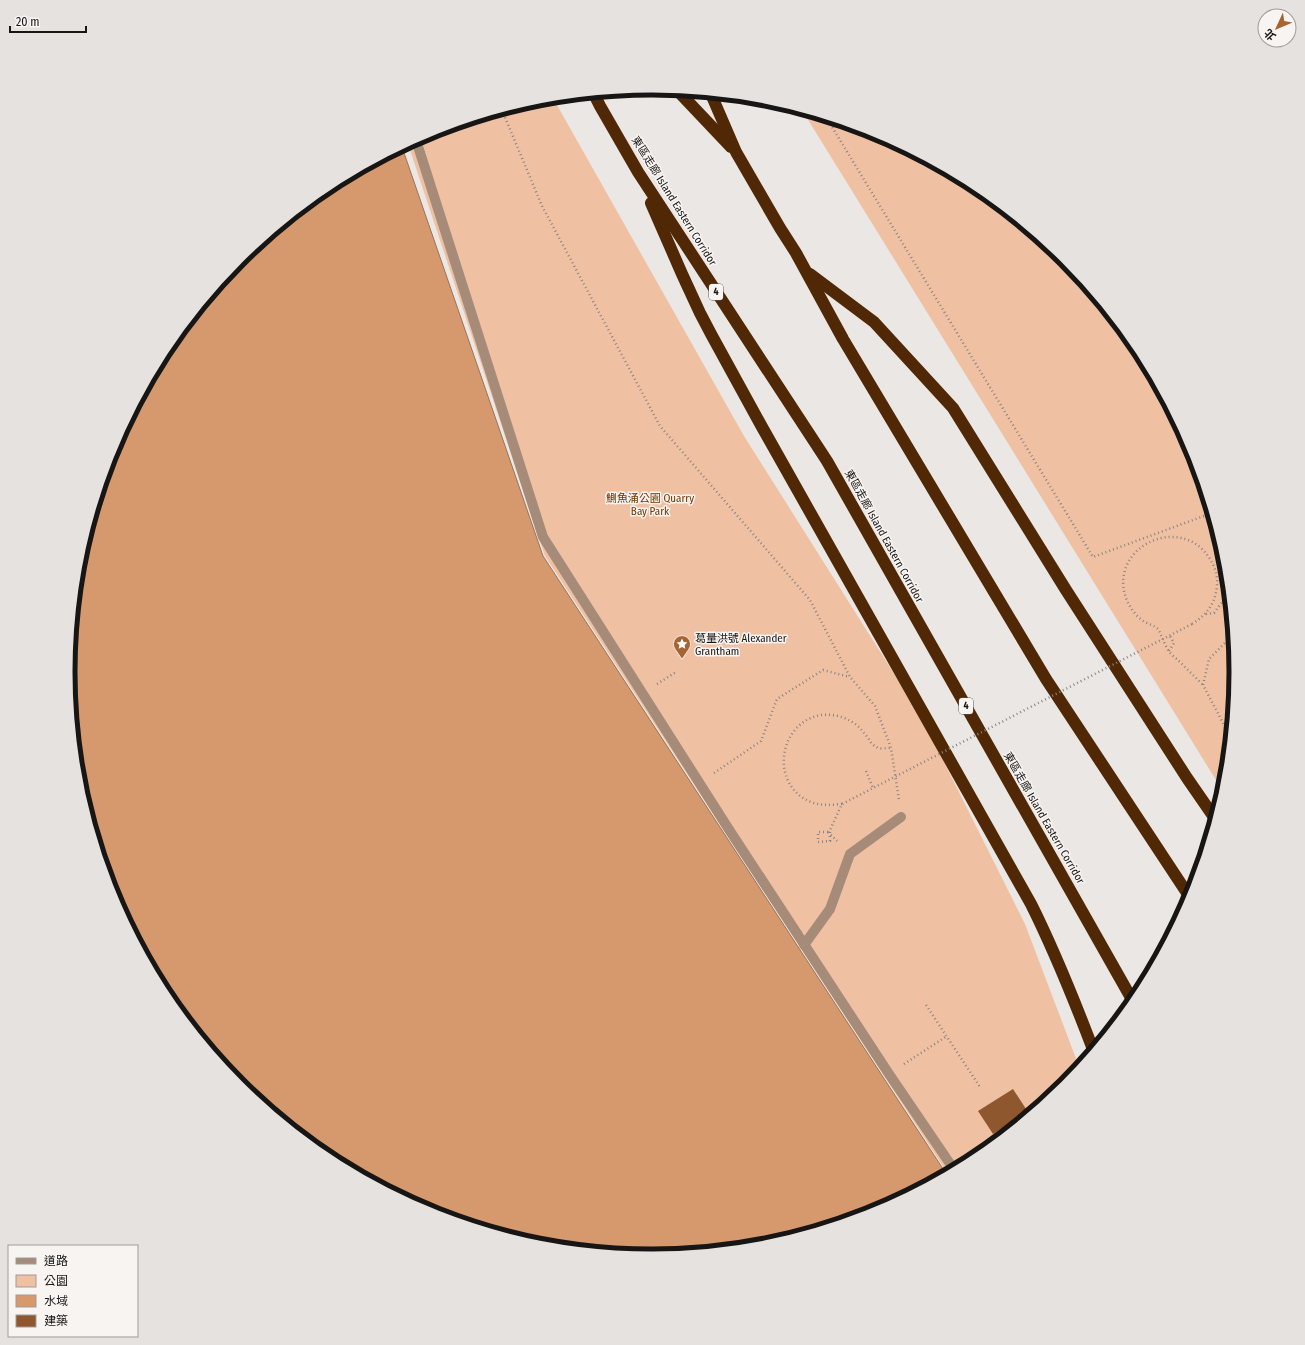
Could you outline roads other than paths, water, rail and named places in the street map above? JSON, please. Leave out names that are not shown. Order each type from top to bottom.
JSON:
[{"type":"highway","points":[[683,96],[736,152]]},
{"type":"highway","name":"東區走廊 Island Eastern Corridor","points":[[596,98],[638,172],[827,461],[1130,997]]},
{"type":"highway","points":[[599,98],[600,106]]},
{"type":"highway","points":[[713,98],[736,152],[807,272],[843,339],[1046,679],[1186,892]]},
{"type":"highway","points":[[638,172],[682,274],[711,334],[1031,904],[1067,981],[1092,1047]]},
{"type":"highway","points":[[807,272],[874,322],[953,408],[1066,590],[1212,814]]},
{"type":"street","points":[[418,146],[543,537],[804,945],[952,1166]]},
{"type":"street","points":[[804,945],[830,909],[850,854],[901,816]]},
{"type":"water","points":[[404,152],[543,556],[944,1171],[873,1206],[802,1230],[765,1239],[690,1249],[652,1250],[615,1249],[540,1239],[467,1219],[432,1206],[364,1173],[332,1153],[301,1131],[244,1081],[194,1024],[172,993],[152,961],[119,893],[95,822],[86,785],[76,710],[76,635],[86,560],[95,523],[119,452],[152,384],[194,321],[218,292],[244,264],[301,214],[364,172]]},
{"type":"place","name":"葛量洪號 Alexander Grantham","points":[[682,659]]},
{"type":"park label","name":"鰂魚涌公園 Quarry Bay Park","points":[[650,504]]}]
